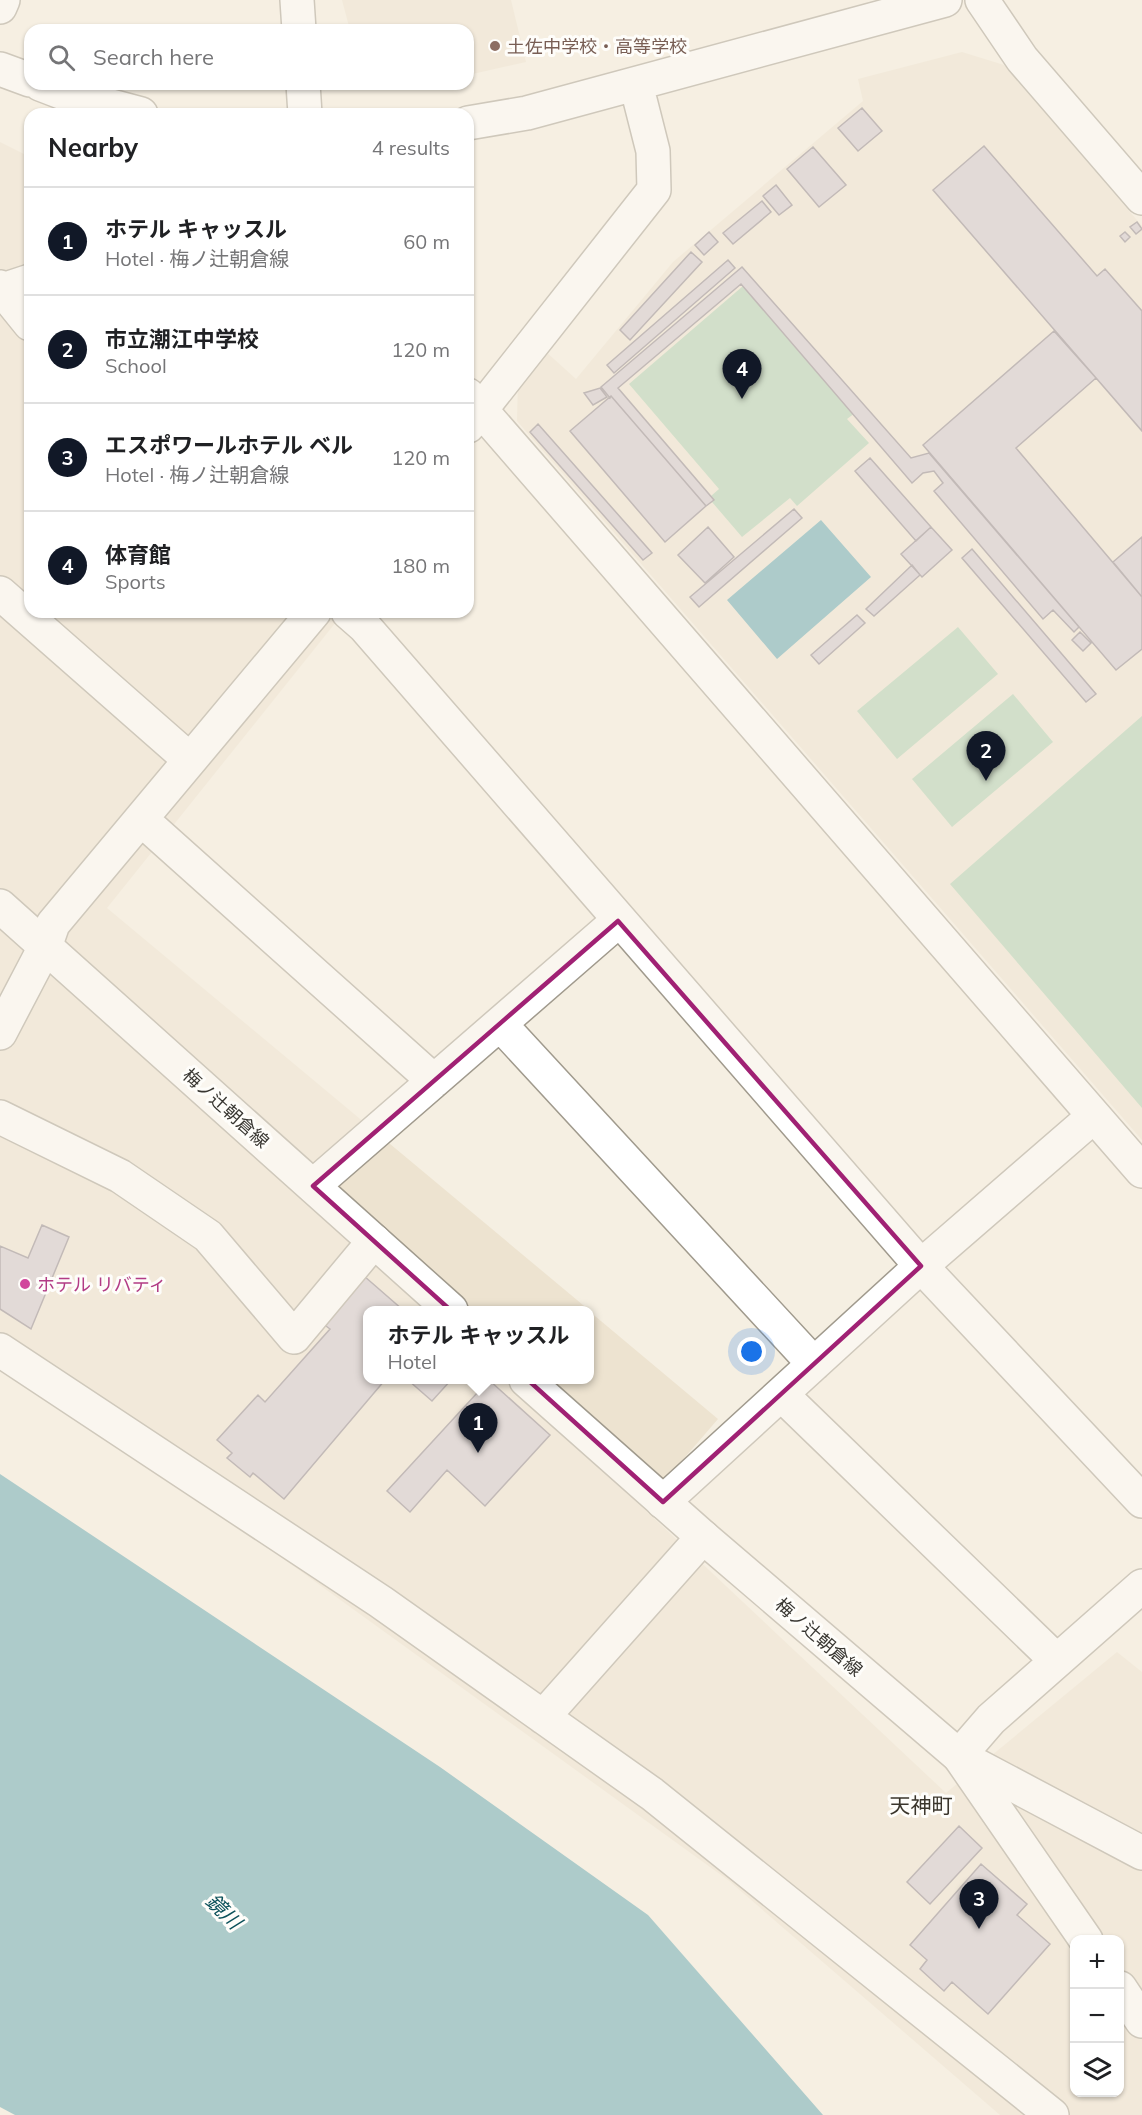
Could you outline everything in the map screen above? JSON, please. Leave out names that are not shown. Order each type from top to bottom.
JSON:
[{"type":"street","points":[[0,7],[3,0]]},
{"type":"street","points":[[297,0],[299,24]]},
{"type":"street","points":[[474,122],[527,113],[945,0]]},
{"type":"street","points":[[982,0],[1022,59],[1142,198]]},
{"type":"street","points":[[0,69],[24,78]]},
{"type":"street","points":[[474,409],[654,190],[653,151],[636,84]]},
{"type":"street","points":[[56,90],[118,108]]},
{"type":"street","points":[[303,90],[305,108]]},
{"type":"street","points":[[8,288],[24,314]]},
{"type":"street","points":[[474,411],[1142,1171]]},
{"type":"street","points":[[0,593],[24,614]]},
{"type":"street","points":[[28,618],[190,760]]},
{"type":"street","points":[[0,1033],[45,947],[53,924],[309,618]]},
{"type":"street","points":[[355,618],[921,1266],[1142,1501]]},
{"type":"street","points":[[141,819],[434,1081]]},
{"type":"street","name":"梅ノ辻朝倉線","points":[[0,906],[446,1306]]},
{"type":"street","points":[[313,1186],[618,921]]},
{"type":"street","points":[[500,1024],[814,1364]]},
{"type":"street","points":[[663,1502],[921,1266],[1094,1116]]},
{"type":"street","points":[[0,1117],[120,1176],[208,1236],[294,1337],[374,1241]]},
{"type":"street","points":[[0,1350],[381,1602],[652,1794],[1052,2115]]},
{"type":"street","name":"梅ノ辻朝倉線","points":[[530,1384],[703,1538],[959,1756],[1142,1852]]},
{"type":"street","points":[[781,1394],[1057,1661]]},
{"type":"street","points":[[543,1717],[703,1538]]},
{"type":"street","points":[[1083,1935],[959,1756],[991,1719],[1142,1586]]},
{"type":"street","points":[[1120,1989],[1142,2020]]},
{"type":"highlighted area","points":[[618,921],[921,1266],[663,1502],[313,1186]]},
{"type":"shaded area","name":"土佐中学校・高等学校","points":[[342,0],[511,0],[526,62],[474,74],[474,24],[348,24]]},
{"type":"shaded area","points":[[962,52],[1004,65],[1142,226],[1142,1140],[517,421],[518,379],[544,350],[576,379],[673,262],[863,101],[858,79]]},
{"type":"shaded area","points":[[0,142],[24,154],[24,618],[339,618],[107,908],[584,1306],[363,1306],[363,1384],[594,1384],[594,1315],[718,1419],[642,1507],[946,1793],[1117,1652],[1142,1672],[1142,2115],[1000,2115],[728,1880],[0,1354]]},
{"type":"green space","points":[[743,286],[855,413],[847,419],[869,443],[797,506],[790,498],[742,537],[712,502],[714,500],[711,496],[719,489],[629,384]]},
{"type":"green space","points":[[958,627],[998,674],[897,759],[857,711]]},
{"type":"green space","points":[[1013,694],[1053,742],[952,827],[912,779]]},
{"type":"green space","points":[[1142,716],[1142,1108],[950,884]]},
{"type":"water","points":[[821,520],[871,577],[777,659],[727,600]]},
{"type":"water","name":"鏡川","points":[[0,1474],[440,1767],[648,1915],[823,2115],[15,2115],[0,2107]]},
{"type":"building","points":[[862,108],[882,131],[858,151],[838,128]]},
{"type":"building","points":[[984,146],[1097,276],[1105,269],[1142,311],[1142,431],[933,190]]},
{"type":"building","points":[[813,147],[846,185],[819,207],[787,169]]},
{"type":"building","points":[[776,185],[792,205],[779,215],[763,196]]},
{"type":"building","points":[[762,201],[771,212],[733,244],[723,233]]},
{"type":"building","points":[[1137,222],[1142,229],[1136,234],[1130,227]]},
{"type":"building","points":[[709,232],[718,242],[704,255],[695,245]]},
{"type":"building","points":[[1125,232],[1130,237],[1125,242],[1120,236]]},
{"type":"building","points":[[691,252],[702,262],[630,340],[620,330]]},
{"type":"building","points":[[728,260],[735,268],[614,373],[607,365]]},
{"type":"building","points":[[742,267],[911,458],[929,453],[1079,627],[1074,632],[1053,610],[1043,619],[934,491],[943,483],[934,471],[923,473],[912,483],[741,284],[618,388],[714,500],[706,506],[601,387]]},
{"type":"building","points":[[1054,331],[1096,378],[1016,448],[1142,597],[1142,649],[1116,670],[923,445]]},
{"type":"building","points":[[600,388],[607,397],[593,405],[584,393]]},
{"type":"building","points":[[611,396],[706,506],[665,542],[570,431]]},
{"type":"building","points":[[538,424],[652,553],[643,560],[530,432]]},
{"type":"building","points":[[870,458],[931,527],[916,541],[855,471]]},
{"type":"building","points":[[794,509],[802,518],[699,607],[690,597]]},
{"type":"building","points":[[708,527],[734,557],[705,583],[678,555]]},
{"type":"building","points":[[931,527],[952,550],[922,577],[901,554]]},
{"type":"building","points":[[1142,537],[1142,597],[1113,562]]},
{"type":"building","points":[[972,549],[1096,694],[1086,702],[962,558]]},
{"type":"building","points":[[912,565],[920,575],[874,616],[866,609]]},
{"type":"building","points":[[857,615],[865,623],[819,664],[811,655]]},
{"type":"building","points":[[1080,632],[1091,643],[1083,651],[1072,640]]},
{"type":"building","name":"ホテル リバティ","points":[[42,1225],[69,1237],[31,1329],[0,1309],[0,1246],[28,1258]]},
{"type":"building","points":[[364,1276],[398,1306],[363,1306],[363,1384],[382,1384],[284,1499],[253,1473],[250,1477],[227,1458],[232,1453],[217,1440],[258,1395],[265,1402],[330,1329],[322,1323]]},
{"type":"building","points":[[413,1384],[447,1384],[432,1401]]},
{"type":"building","points":[[485,1384],[493,1384],[550,1435],[485,1506],[447,1470],[410,1512],[387,1491]]},
{"type":"building","points":[[959,1826],[982,1848],[930,1904],[907,1882]]},
{"type":"building","points":[[981,1864],[1027,1904],[1017,1915],[1050,1944],[988,2014],[952,1982],[944,1991],[920,1969],[927,1960],[910,1945]]},
{"type":"place","name":"土佐中学校・高等学校","points":[[495,46]]},
{"type":"place","name":"体育館","points":[[742,399]]},
{"type":"place","name":"市立潮江中学校","points":[[986,781]]},
{"type":"place","name":"ホテル リバティ","points":[[25,1284]]},
{"type":"place","name":"ホテル キャッスル","points":[[478,1453]]},
{"type":"place","name":"エスポワールホテル ベル","points":[[979,1929]]},
{"type":"district","name":"天神町","points":[[921,1805]]}]
